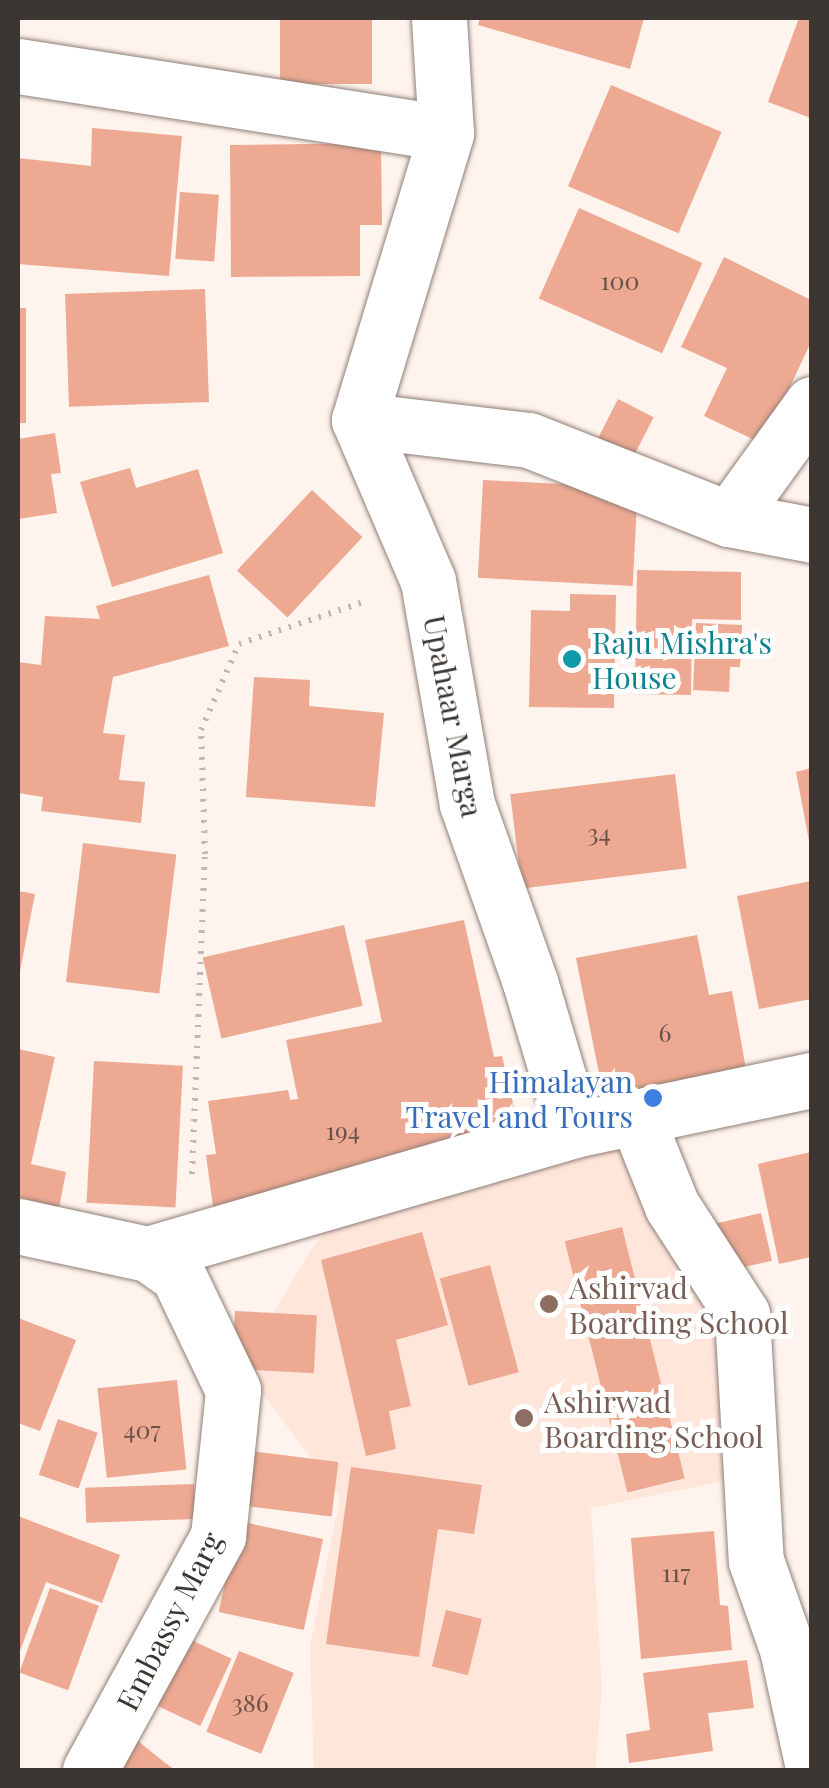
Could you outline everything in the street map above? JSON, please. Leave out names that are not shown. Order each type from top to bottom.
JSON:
[{"type":"street","points":[[439,18],[446,133],[359,420],[530,440],[729,519],[812,535]]},
{"type":"street","points":[[18,66],[446,133]]},
{"type":"street","points":[[729,519],[812,404]]},
{"type":"street","name":"Upahaar Marga","points":[[359,420],[428,580],[467,804],[530,982],[574,1130]]},
{"type":"street","points":[[18,1226],[148,1254],[574,1130],[812,1080]]},
{"type":"street","points":[[637,1119],[672,1206],[742,1314],[756,1562],[800,1651],[812,1763]]},
{"type":"street","name":"Embassy Marg","points":[[90,1770],[218,1536],[233,1390],[178,1275],[148,1254]]},
{"type":"path","points":[[148,1254],[190,1233],[205,854],[201,730],[239,644],[428,580]]},
{"type":"shaded area","name":"Ashirwad Boarding School","points":[[622,1139],[754,1354],[779,1470],[591,1508],[602,1689],[595,1770],[314,1770],[310,1647],[340,1497],[242,1366],[312,1248],[347,1208]]},
{"type":"building","points":[[280,18],[372,18],[372,84],[280,84]]},
{"type":"building","points":[[480,18],[644,18],[630,69],[478,25]]},
{"type":"building","points":[[799,18],[811,18],[811,118],[768,102]]},
{"type":"building","points":[[611,85],[721,132],[678,233],[568,186]]},
{"type":"building","points":[[92,128],[182,136],[169,276],[18,264],[18,158],[91,166]]},
{"type":"building","points":[[381,143],[382,225],[360,225],[360,276],[231,277],[230,145]]},
{"type":"building","points":[[180,192],[219,195],[214,262],[175,259]]},
{"type":"building","points":[[579,208],[702,263],[662,353],[539,298]]},
{"type":"building","points":[[724,257],[811,300],[811,342],[763,444],[704,416],[727,368],[681,347]]},
{"type":"building","points":[[205,289],[209,402],[69,407],[65,294]]},
{"type":"building","points":[[18,308],[26,308],[26,423],[18,423]]},
{"type":"building","points":[[618,399],[654,417],[628,467],[593,449]]},
{"type":"building","points":[[55,433],[61,473],[51,474],[57,513],[18,519],[18,439]]},
{"type":"building","points":[[130,468],[136,488],[198,469],[223,553],[112,587],[80,482]]},
{"type":"building","points":[[483,480],[638,488],[633,586],[478,578]]},
{"type":"building","points":[[312,490],[362,537],[287,618],[237,570]]},
{"type":"building","points":[[637,570],[741,572],[741,620],[692,619],[691,695],[635,694]]},
{"type":"building","points":[[209,575],[229,646],[113,677],[103,733],[125,735],[119,780],[145,782],[141,823],[41,811],[43,797],[18,793],[18,662],[41,665],[45,616],[100,619],[96,606]]},
{"type":"building","name":"Raju Mishra's House","points":[[570,594],[616,595],[614,708],[529,707],[531,610],[570,611]]},
{"type":"building","points":[[696,623],[742,625],[740,667],[730,667],[729,692],[693,690]]},
{"type":"building","points":[[254,677],[310,680],[309,706],[384,713],[375,807],[246,797]]},
{"type":"building","points":[[811,768],[811,846],[810,846],[796,772]]},
{"type":"building","points":[[675,774],[687,868],[522,889],[510,794]]},
{"type":"building","points":[[83,843],[176,854],[159,993],[66,982]]},
{"type":"building","points":[[811,881],[811,999],[759,1009],[737,896]]},
{"type":"building","points":[[18,891],[35,894],[19,976],[18,976]]},
{"type":"building","points":[[464,920],[494,1057],[502,1056],[520,1133],[214,1214],[206,1155],[216,1154],[208,1101],[288,1090],[290,1100],[298,1099],[286,1040],[382,1022],[365,940]]},
{"type":"building","points":[[344,925],[363,1006],[221,1038],[203,958]]},
{"type":"building","points":[[697,935],[709,995],[732,991],[746,1069],[604,1098],[576,958]]},
{"type":"building","points":[[18,1049],[55,1057],[31,1164],[66,1172],[59,1208],[18,1197]]},
{"type":"building","points":[[94,1061],[183,1066],[175,1207],[87,1203]]},
{"type":"building","points":[[811,1152],[811,1257],[779,1264],[758,1164]]},
{"type":"building","points":[[761,1213],[772,1261],[719,1273],[708,1225]]},
{"type":"building","points":[[622,1227],[685,1478],[627,1493],[565,1241]]},
{"type":"building","points":[[422,1232],[448,1325],[396,1340],[411,1406],[389,1411],[396,1449],[366,1456],[321,1260]]},
{"type":"building","points":[[490,1265],[519,1372],[469,1386],[440,1278]]},
{"type":"building","points":[[235,1311],[317,1315],[314,1373],[232,1369]]},
{"type":"building","points":[[18,1318],[76,1340],[40,1431],[18,1423]]},
{"type":"building","points":[[177,1380],[186,1470],[107,1478],[97,1388]]},
{"type":"building","points":[[58,1419],[98,1433],[79,1488],[39,1475]]},
{"type":"building","points":[[249,1451],[338,1462],[332,1517],[242,1506]]},
{"type":"building","points":[[351,1467],[482,1485],[474,1534],[438,1529],[419,1657],[326,1644]]},
{"type":"building","points":[[194,1484],[195,1519],[86,1523],[85,1488]]},
{"type":"building","points":[[18,1516],[120,1555],[102,1603],[46,1582],[18,1656]]},
{"type":"building","points":[[238,1521],[323,1539],[304,1630],[219,1612]]},
{"type":"building","points":[[714,1531],[720,1605],[728,1606],[732,1650],[641,1659],[631,1538]]},
{"type":"building","points":[[50,1588],[99,1606],[68,1690],[19,1673]]},
{"type":"building","points":[[446,1610],[482,1619],[468,1675],[432,1666]]},
{"type":"building","points":[[189,1639],[232,1659],[200,1726],[158,1706]]},
{"type":"building","points":[[239,1651],[294,1673],[261,1754],[206,1732]]},
{"type":"building","points":[[747,1660],[754,1708],[708,1713],[713,1751],[629,1763],[626,1734],[650,1730],[643,1673]]},
{"type":"building","points":[[138,1741],[164,1762],[175,1770],[113,1770]]},
{"type":"place","name":"Raju Mishra's House","points":[[572,659]]},
{"type":"place","name":"Himalayan Travel and Tours","points":[[653,1098]]},
{"type":"place","name":"Ashirvad Boarding School","points":[[549,1304]]},
{"type":"place","name":"Ashirwad Boarding School","points":[[524,1418]]}]
